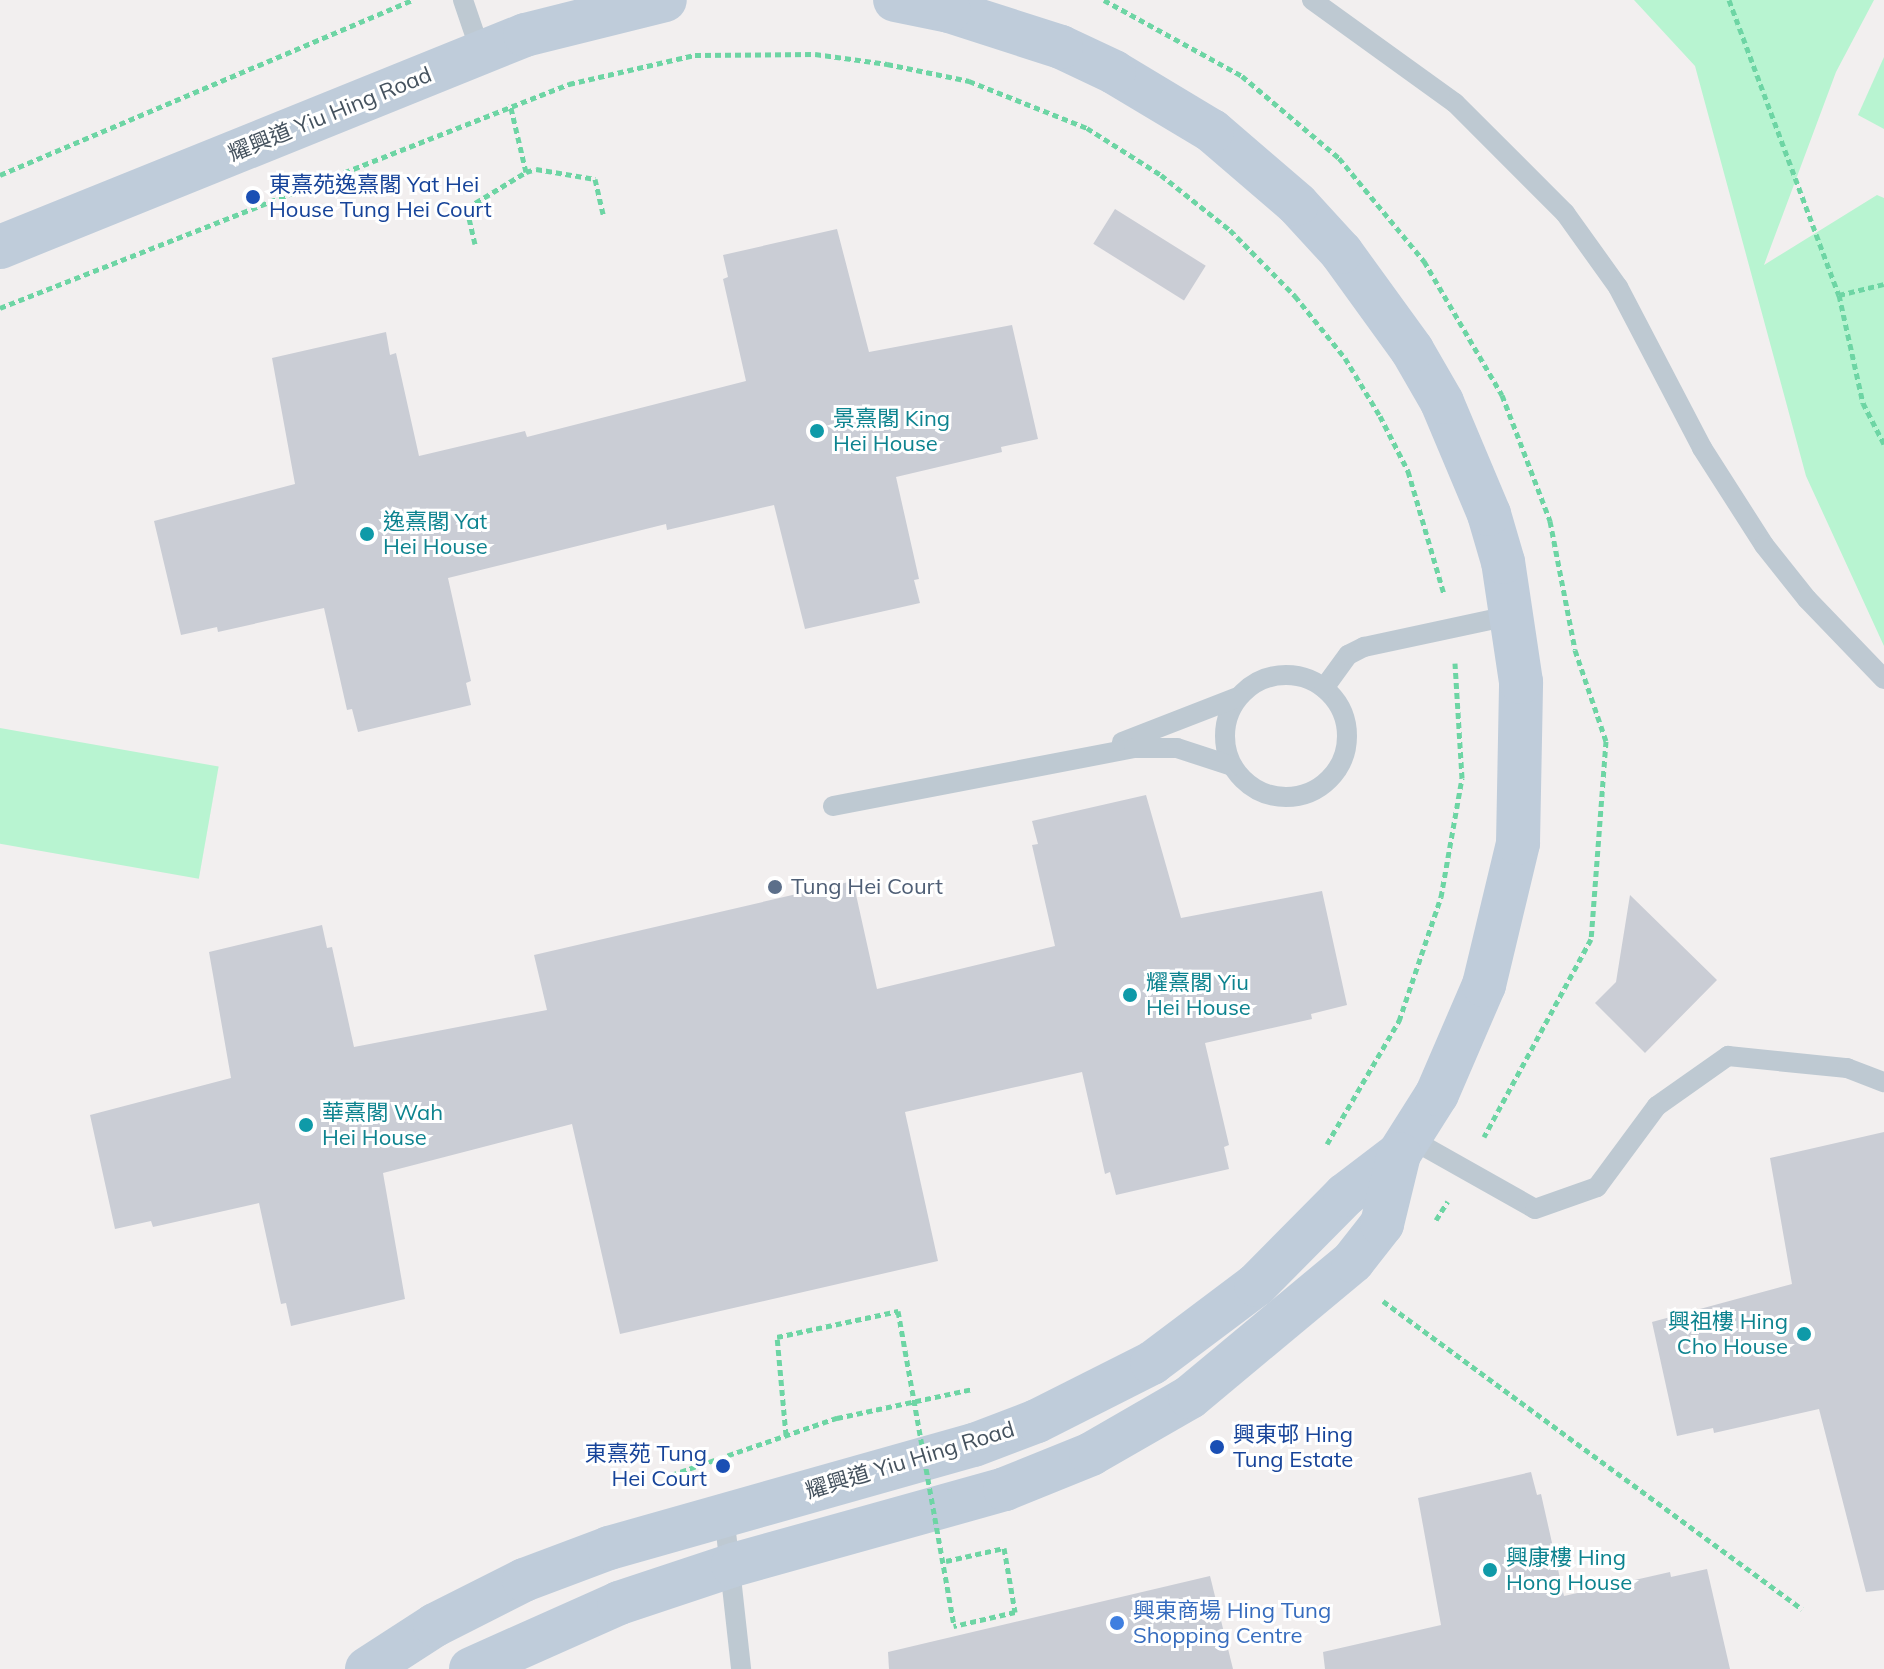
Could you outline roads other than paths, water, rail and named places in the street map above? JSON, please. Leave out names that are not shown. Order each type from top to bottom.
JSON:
[{"type":"street","name":"耀興道 Yiu Hing Road","points":[[0,247],[567,21],[665,0]]},
{"type":"street","name":"耀興道 Yiu Hing Road","points":[[471,1669],[619,1603],[733,1565],[1005,1489],[1091,1454],[1190,1397],[1353,1261],[1382,1224],[1405,1147],[1462,1042],[1500,933],[1511,885],[1524,738],[1513,615],[1489,514],[1442,402],[1380,303],[1297,204],[1212,131],[1114,72],[1008,28],[895,0]]},
{"type":"street","name":"耀興道 Yiu Hing Road","points":[[367,1669],[435,1625],[524,1580],[724,1514],[974,1445],[1097,1394],[1211,1323],[1345,1195],[1405,1147]]},
{"type":"lane","points":[[463,0],[481,53]]},
{"type":"lane","points":[[1312,0],[1455,103],[1565,213],[1618,287],[1702,448],[1764,545],[1807,599],[1884,679]]},
{"type":"lane","points":[[1324,688],[1348,655],[1364,647],[1513,615]]},
{"type":"lane","points":[[833,806],[1072,757],[1180,723],[1238,697],[1261,680],[1289,674],[1324,688],[1338,702],[1347,740],[1338,768],[1318,789],[1280,798],[1260,792],[1232,766],[1177,748],[1072,757]]},
{"type":"lane","points":[[1232,766],[1225,731],[1238,697]]},
{"type":"lane","points":[[1405,1147],[1535,1209],[1597,1187],[1657,1106],[1728,1056],[1847,1068],[1884,1082]]},
{"type":"lane","points":[[724,1514],[733,1565],[741,1669]]},
{"type":"place","name":"東熹苑逸熹閣 Yat Hei House Tung Hei Court","points":[[253,197]]},
{"type":"place","name":"景熹閣 King Hei House","points":[[817,431]]},
{"type":"place","name":"逸熹閣 Yat Hei House","points":[[367,534]]},
{"type":"place","name":"Tung Hei Court","points":[[775,887]]},
{"type":"place","name":"耀熹閣 Yiu Hei House","points":[[1130,995]]},
{"type":"place","name":"華熹閣 Wah Hei House","points":[[306,1125]]},
{"type":"place","name":"興祖樓 Hing Cho House","points":[[1804,1334]]},
{"type":"place","name":"興東邨 Hing Tung Estate","points":[[1217,1447]]},
{"type":"place","name":"東熹苑 Tung Hei Court","points":[[723,1466]]},
{"type":"place","name":"興康樓 Hing Hong House","points":[[1490,1570]]},
{"type":"place","name":"興東商場 Hing Tung Shopping Centre","points":[[1117,1623]]}]
